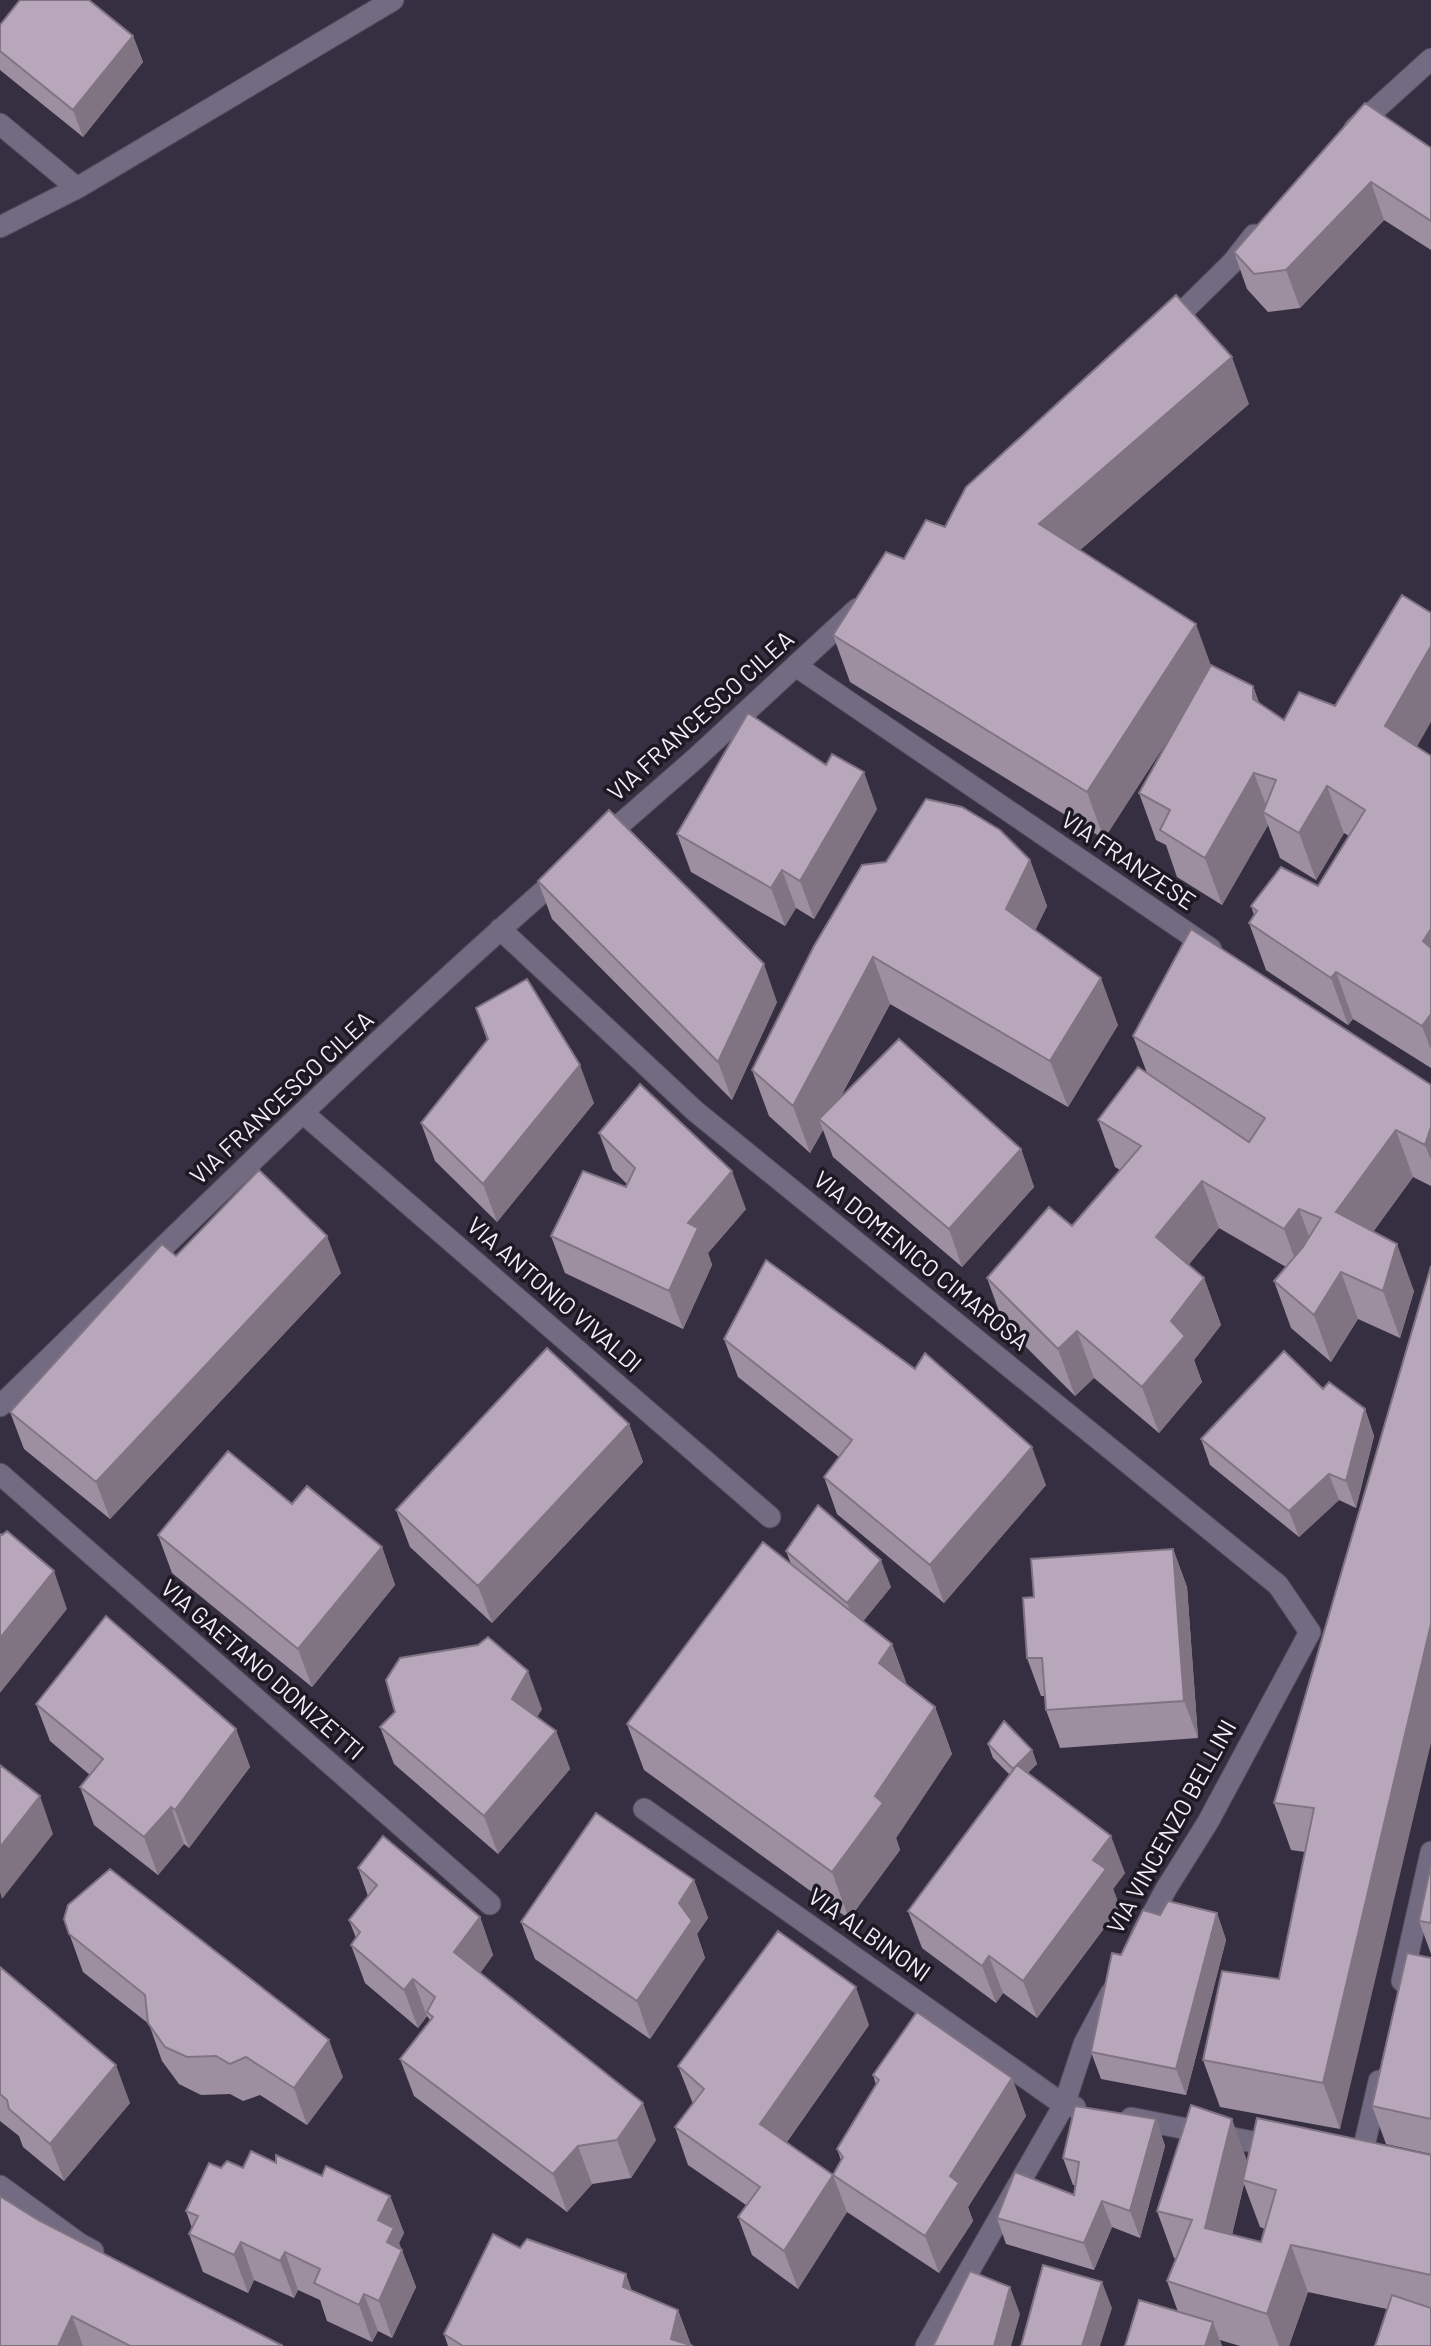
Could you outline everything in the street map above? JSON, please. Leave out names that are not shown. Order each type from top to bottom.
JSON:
[{"type":"street","points":[[0,227],[78,188],[393,0]]},
{"type":"street","points":[[1343,139],[1431,59]]},
{"type":"street","points":[[0,124],[78,188]]},
{"type":"street","points":[[1158,337],[1231,263],[1264,223]]},
{"type":"street","name":"VIA FRANCESCO CILEA","points":[[0,1406],[303,1113],[500,929],[696,758],[875,593]]},
{"type":"street","name":"VIA FRANZESE","points":[[796,666],[1223,957]]},
{"type":"street","name":"VIA DOMENICO CIMAROSA","points":[[500,929],[695,1111],[1278,1586],[1310,1632]]},
{"type":"street","name":"VIA ANTONIO VIVALDI","points":[[303,1113],[770,1517]]},
{"type":"street","name":"VIA GAETANO DONIZETTI","points":[[0,1474],[490,1904]]},
{"type":"street","name":"VIA VINCENZO BELLINI","points":[[1134,1949],[1166,1889],[1208,1822],[1310,1632]]},
{"type":"street","name":"VIA ALBINONI","points":[[643,1809],[1064,2105]]},
{"type":"street","points":[[1397,2001],[1431,1852]]},
{"type":"street","name":"VIA VINCENZO BELLINI","points":[[926,2346],[1064,2105],[1084,2044],[1122,1973]]},
{"type":"street","points":[[1384,2169],[1353,2162],[1385,2055]]},
{"type":"street","points":[[1064,2105],[1091,2110]]},
{"type":"street","points":[[1118,2116],[1293,2150]]},
{"type":"street","points":[[0,2186],[80,2244],[117,2263]]},
{"type":"building","points":[[20,0],[89,0],[133,36],[73,110],[0,51],[0,25]]},
{"type":"building","points":[[1365,103],[1431,148],[1431,221],[1371,182],[1286,270],[1254,274],[1234,252]]},
{"type":"building","points":[[1176,295],[1232,357],[1039,524],[1196,624],[1087,792],[833,635],[886,552],[904,559],[926,520],[945,527],[966,487]]},
{"type":"building","points":[[1402,595],[1431,613],[1431,646],[1385,726],[1431,756],[1431,929],[1423,941],[1431,948],[1431,1014],[1422,1026],[1336,972],[1331,978],[1249,923],[1257,911],[1251,906],[1281,867],[1318,886],[1365,810],[1327,786],[1299,833],[1263,812],[1276,780],[1254,773],[1205,858],[1160,830],[1170,810],[1139,793],[1211,665],[1253,686],[1253,699],[1284,720],[1299,692],[1335,706]]},
{"type":"building","points":[[748,713],[826,765],[832,754],[864,772],[800,881],[782,870],[771,888],[677,834]]},
{"type":"building","points":[[926,799],[962,807],[1000,830],[1030,860],[1006,909],[1101,978],[1050,1061],[873,957],[793,1106],[752,1070],[814,946],[862,865],[886,862]]},
{"type":"building","points":[[609,810],[764,964],[718,1062],[538,881]]},
{"type":"building","points":[[1191,929],[1431,1085],[1431,1127],[1425,1145],[1396,1130],[1336,1212],[1397,1244],[1383,1291],[1341,1272],[1314,1315],[1274,1281],[1303,1247],[1321,1218],[1299,1209],[1284,1229],[1202,1181],[1156,1237],[1204,1278],[1171,1321],[1185,1336],[1142,1387],[1077,1331],[1058,1349],[987,1278],[1049,1207],[1072,1226],[1141,1146],[1098,1120],[1138,1067],[1249,1142],[1265,1118],[1133,1036]]},
{"type":"building","points":[[527,979],[580,1065],[483,1184],[421,1123],[488,1039],[476,1008]]},
{"type":"building","points":[[899,1039],[1021,1149],[949,1229],[819,1119]]},
{"type":"building","points":[[640,1084],[732,1171],[688,1223],[698,1228],[669,1291],[551,1236],[583,1171],[626,1187],[635,1168],[599,1133]]},
{"type":"building","points":[[259,1170],[327,1236],[96,1482],[10,1412],[162,1244],[176,1256]]},
{"type":"building","points":[[766,1260],[915,1369],[925,1353],[1032,1447],[930,1565],[824,1477],[852,1440],[724,1339]]},
{"type":"building","points":[[1431,1266],[1431,1624],[1323,2083],[1203,2060],[1222,1971],[1279,1979],[1314,1808],[1274,1803]]},
{"type":"building","points":[[547,1348],[629,1424],[478,1586],[396,1510]]},
{"type":"building","points":[[1284,1351],[1323,1389],[1329,1382],[1365,1409],[1346,1481],[1329,1474],[1289,1511],[1201,1439]]},
{"type":"building","points":[[228,1451],[292,1504],[307,1486],[382,1547],[298,1649],[158,1535]]},
{"type":"building","points":[[818,1505],[881,1560],[847,1603],[786,1551]]},
{"type":"building","points":[[7,1531],[54,1571],[0,1638],[0,1534]]},
{"type":"building","points":[[763,1542],[892,1644],[879,1663],[935,1707],[875,1796],[883,1803],[832,1872],[627,1724]]},
{"type":"building","points":[[1173,1549],[1184,1701],[1046,1710],[1042,1658],[1027,1658],[1023,1598],[1034,1597],[1031,1559]]},
{"type":"building","points":[[106,1616],[236,1729],[175,1810],[171,1807],[144,1837],[80,1787],[103,1759],[36,1704]]},
{"type":"building","points":[[488,1637],[528,1671],[512,1699],[556,1731],[484,1816],[380,1727],[395,1712],[386,1680],[400,1658],[478,1645]]},
{"type":"building","points":[[1004,1721],[1032,1750],[1013,1769],[988,1744]]},
{"type":"building","points":[[0,1765],[40,1796],[0,1847]]},
{"type":"building","points":[[1017,1765],[1111,1836],[1093,1860],[1106,1869],[1023,1981],[989,1956],[982,1966],[908,1911]]},
{"type":"building","points":[[596,1813],[694,1880],[679,1903],[692,1921],[637,2001],[521,1922]]},
{"type":"building","points":[[383,1836],[480,1917],[454,1952],[643,2103],[617,2140],[578,2146],[553,2174],[400,2059],[433,2017],[427,2012],[435,1997],[413,1979],[404,1990],[351,1945],[360,1932],[349,1920],[377,1885],[358,1868]]},
{"type":"building","points":[[1431,1865],[1431,1923],[1419,1921]]},
{"type":"building","points":[[110,1869],[329,2040],[294,2088],[246,2057],[230,2064],[216,2056],[187,2057],[165,2047],[148,2023],[145,1995],[69,1934],[64,1919],[68,1905]]},
{"type":"building","points":[[1168,1901],[1217,1913],[1176,2069],[1091,2052],[1112,1953],[1121,1955],[1143,1910],[1160,1915]]},
{"type":"building","points":[[778,1931],[856,1987],[760,2124],[833,2175],[784,2251],[738,2217],[760,2187],[675,2127],[704,2089],[678,2066]]},
{"type":"building","points":[[1407,1953],[1431,1958],[1431,2119],[1372,2106]]},
{"type":"building","points":[[0,1967],[116,2065],[50,2144],[9,2109],[7,2100],[0,2094]]},
{"type":"building","points":[[917,2012],[1012,2078],[950,2176],[959,2183],[925,2236],[833,2175],[843,2157],[837,2149],[879,2080],[873,2075]]},
{"type":"building","points":[[1191,2105],[1232,2119],[1205,2228],[1261,2242],[1276,2190],[1243,2180],[1257,2118],[1431,2155],[1431,2275],[1291,2245],[1267,2314],[1167,2281],[1192,2220],[1157,2211]]},
{"type":"building","points":[[1075,2106],[1156,2119],[1130,2211],[1102,2201],[1084,2243],[997,2218],[1015,2172],[1074,2195],[1079,2162],[1063,2158]]},
{"type":"building","points":[[251,2151],[276,2163],[276,2155],[322,2176],[326,2166],[390,2196],[378,2220],[394,2228],[387,2242],[402,2250],[379,2301],[364,2294],[359,2305],[314,2283],[320,2269],[285,2252],[280,2261],[241,2242],[234,2255],[189,2234],[198,2216],[186,2211],[209,2163],[221,2168],[227,2161],[243,2168]]},
{"type":"building","points":[[0,2196],[38,2220],[283,2346],[130,2346],[72,2316],[58,2346],[0,2346]]},
{"type":"building","points":[[493,2234],[520,2248],[527,2239],[626,2274],[623,2287],[678,2310],[671,2339],[693,2346],[463,2346],[444,2334]]},
{"type":"building","points":[[1043,2265],[1102,2282],[1082,2346],[1021,2346]]},
{"type":"building","points":[[970,2271],[1010,2287],[994,2346],[933,2346]]},
{"type":"building","points":[[1392,2295],[1431,2308],[1431,2346],[1375,2346]]},
{"type":"building","points":[[1139,2300],[1213,2322],[1205,2346],[1125,2346]]}]
